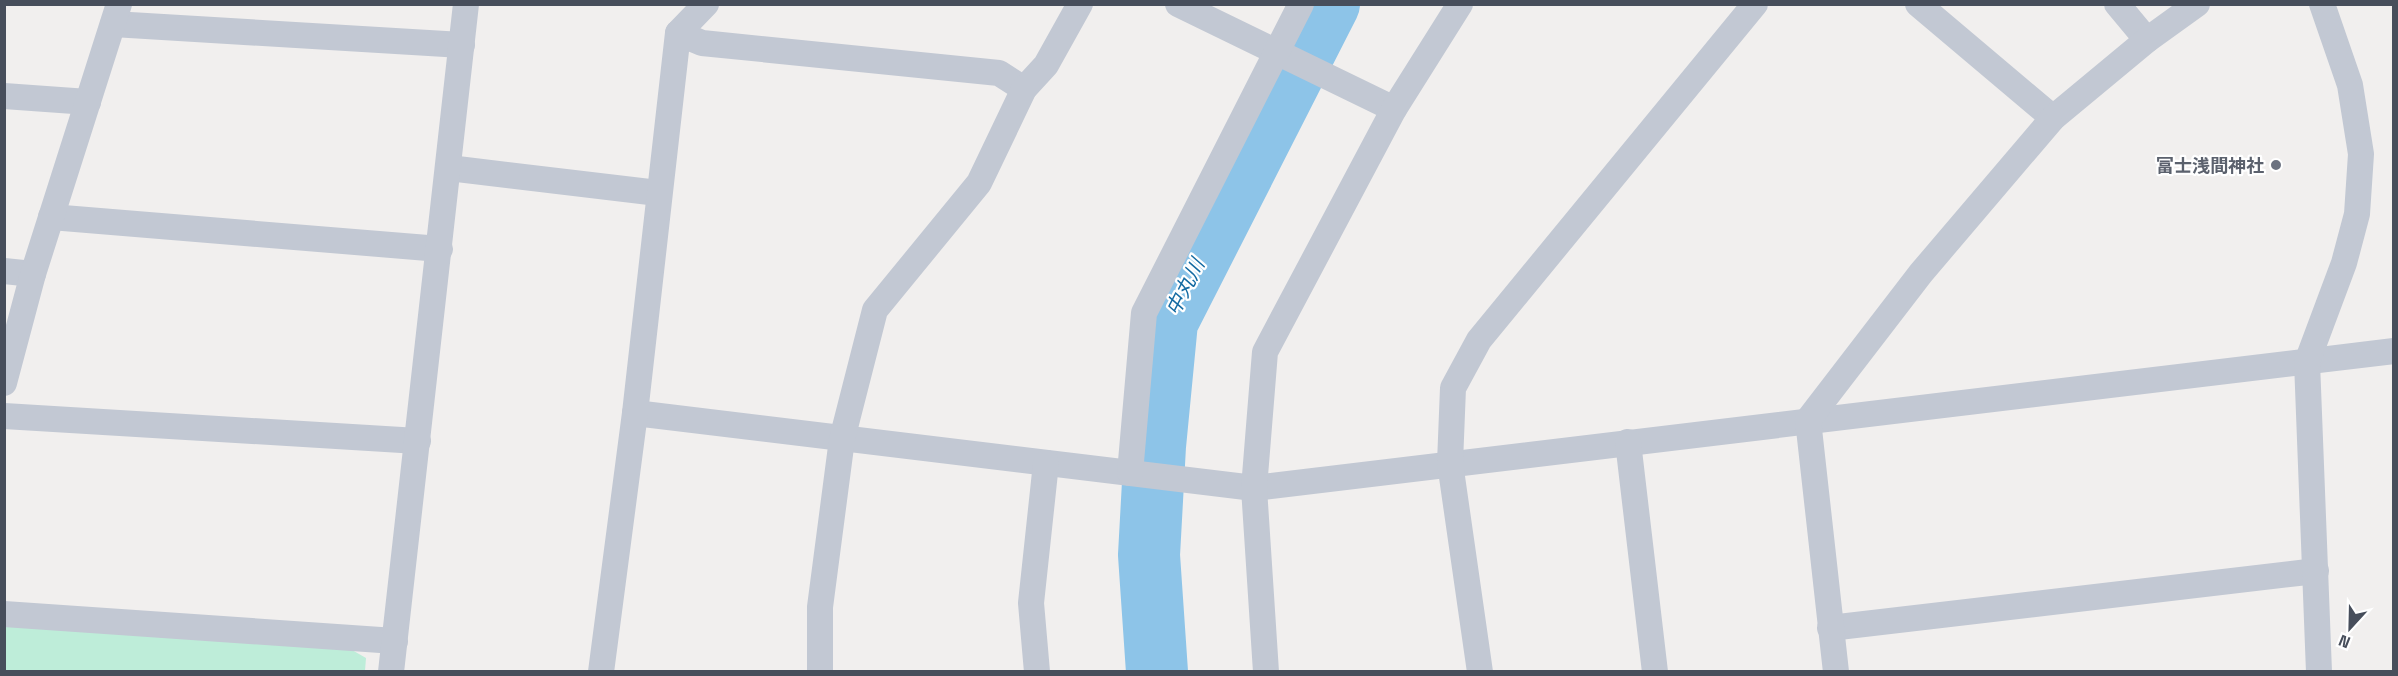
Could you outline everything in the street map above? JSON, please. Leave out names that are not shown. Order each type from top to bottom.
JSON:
[{"type":"street","points":[[391,672],[466,4]]},
{"type":"street","points":[[601,672],[635,413],[658,193],[678,33],[706,4]]},
{"type":"street","points":[[820,672],[820,608],[842,439],[875,310],[979,183],[1024,89],[1046,65],[1080,4]]},
{"type":"street","points":[[1178,4],[1394,109]]},
{"type":"street","points":[[1135,473],[1144,313],[1301,4]]},
{"type":"street","points":[[1266,672],[1254,488],[1265,351],[1394,109],[1460,4]]},
{"type":"street","points":[[1480,672],[1450,463],[1453,388],[1479,340],[1755,4]]},
{"type":"street","points":[[1918,4],[2053,118]]},
{"type":"street","points":[[2117,4],[2147,40]]},
{"type":"street","points":[[1836,672],[1808,420],[1921,273],[2053,118],[2147,40],[2197,4]]},
{"type":"street","points":[[2319,672],[2307,362],[2344,264],[2357,214],[2361,154],[2350,85],[2322,4]]},
{"type":"street","points":[[4,382],[33,274],[116,14],[462,45]]},
{"type":"street","points":[[678,33],[702,43],[999,74],[1024,89]]},
{"type":"street","points":[[4,96],[88,102]]},
{"type":"street","points":[[448,168],[658,193]]},
{"type":"street","points":[[51,217],[440,249]]},
{"type":"street","points":[[4,271],[33,274]]},
{"type":"street","points":[[635,413],[1046,463],[1173,476],[1254,488],[2394,351]]},
{"type":"street","points":[[4,416],[418,441]]},
{"type":"street","points":[[1628,442],[1655,672]]},
{"type":"street","points":[[1037,672],[1031,603],[1046,463]]},
{"type":"street","points":[[1830,628],[2316,571]]},
{"type":"street","points":[[4,614],[394,641]]},
{"type":"green space","points":[[4,621],[338,642],[366,658],[365,671],[5,671]]},
{"type":"waterway","name":"中丸川","points":[[1157,672],[1149,555],[1155,446],[1167,322],[1329,4]]},
{"type":"place","name":"富士浅間神社","points":[[2276,165]]}]
